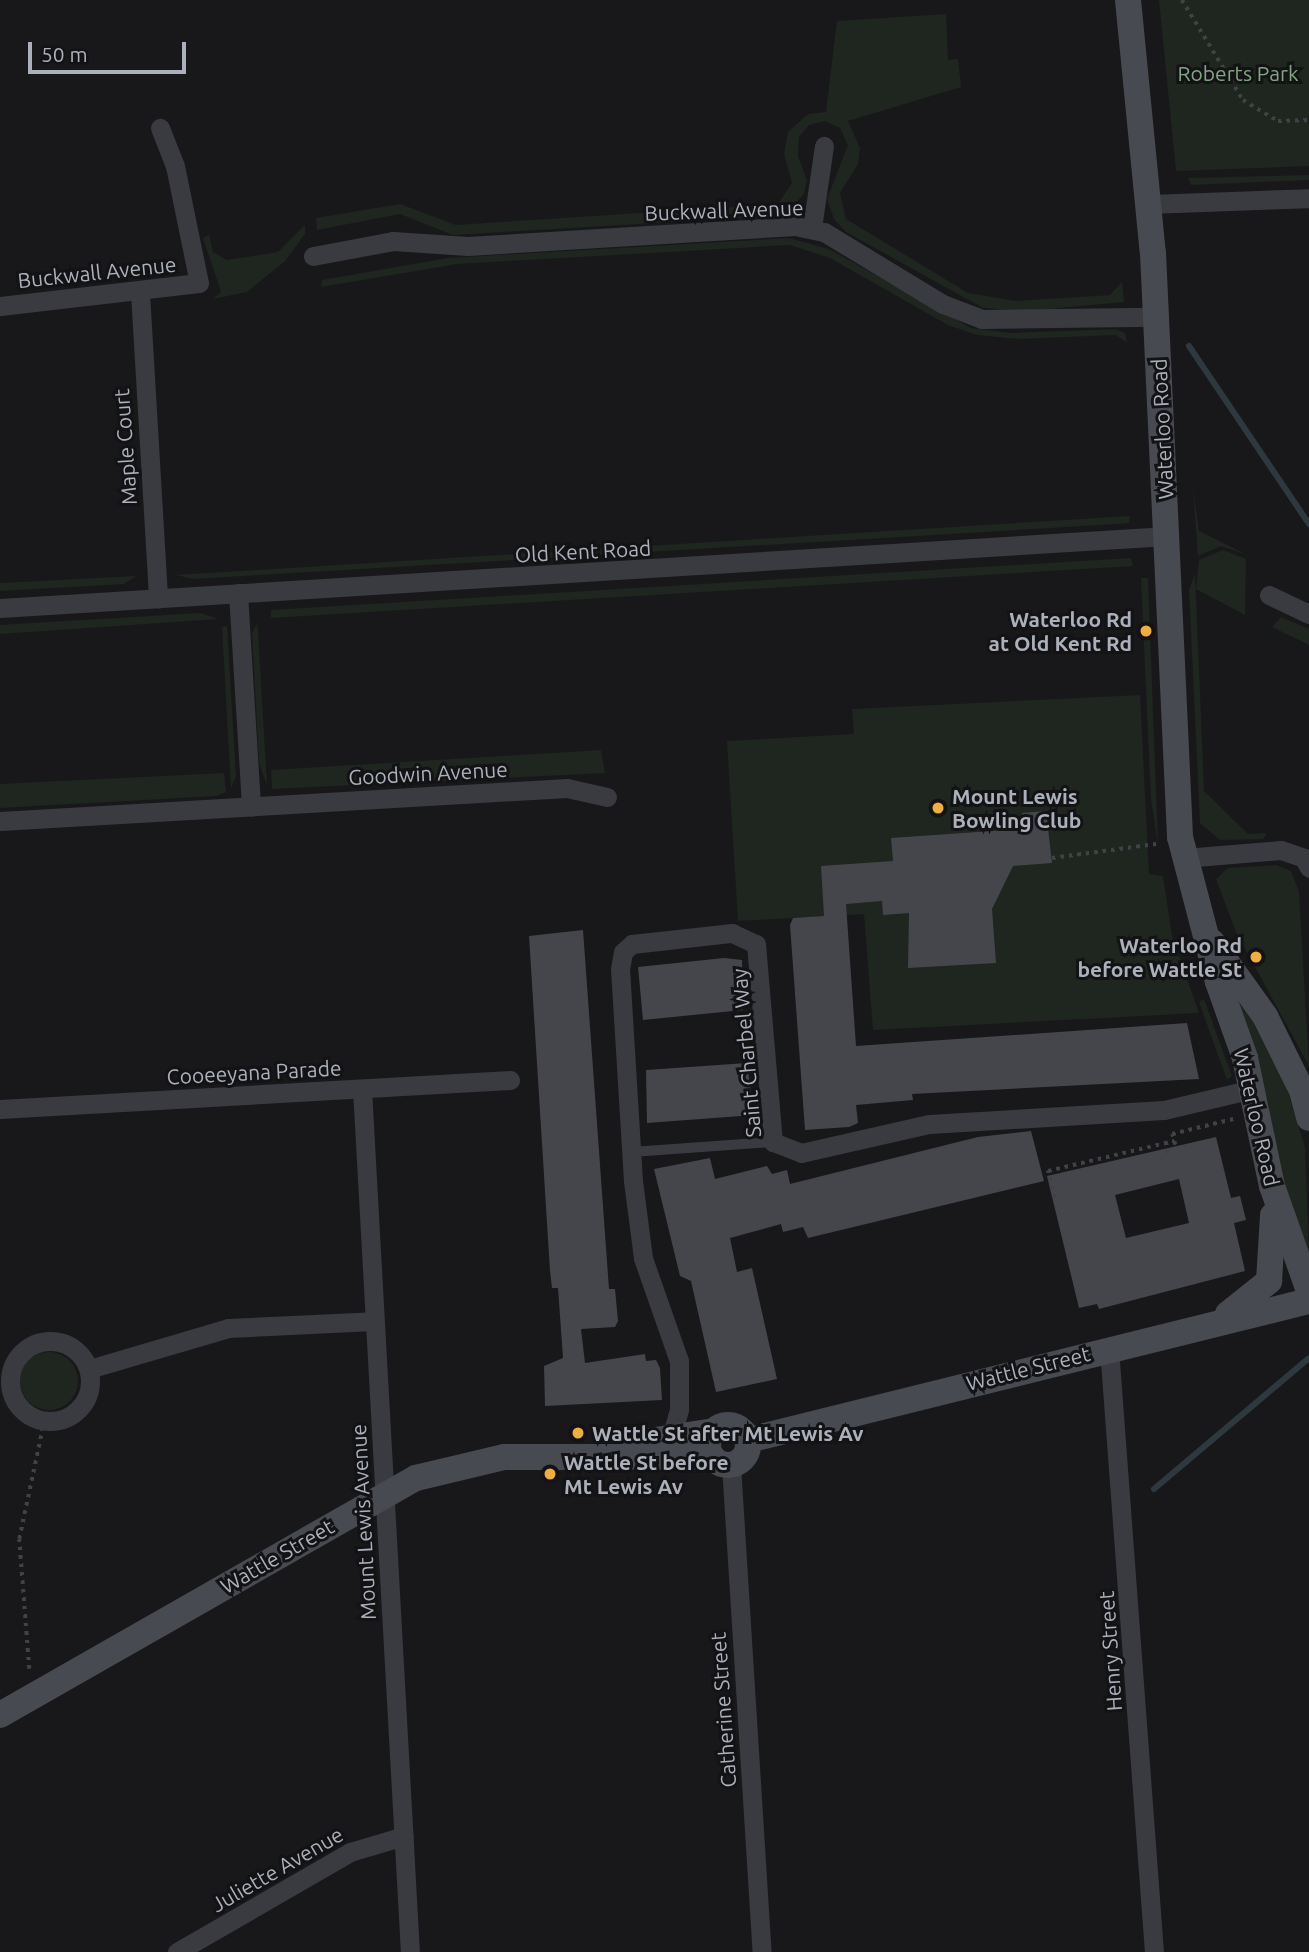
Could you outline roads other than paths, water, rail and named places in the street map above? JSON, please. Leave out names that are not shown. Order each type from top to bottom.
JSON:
[{"type":"main road","name":"Waterloo Road","points":[[1128,0],[1149,204],[1184,858],[1212,942],[1218,982],[1252,1089],[1272,1186],[1309,1291]]},
{"type":"main road","name":"Waterloo Road","points":[[1212,942],[1265,1016],[1306,1088],[1309,1118]]},
{"type":"main road","points":[[1203,1326],[1246,1303],[1269,1281],[1272,1186]]},
{"type":"main road","name":"Wattle Street","points":[[748,1440],[1110,1348],[1309,1301]]},
{"type":"main road","points":[[734,1426],[748,1440],[747,1453],[719,1451],[734,1426]]},
{"type":"main road","name":"Wattle Street","points":[[572,1454],[608,1444],[670,1441],[719,1451]]},
{"type":"main road","name":"Wattle Street","points":[[0,1715],[384,1495],[445,1468],[504,1457],[572,1454],[620,1461],[719,1451]]},
{"type":"street","name":"Buckwall Avenue","points":[[0,306],[140,293],[200,283],[175,166],[160,128]]},
{"type":"street","points":[[812,228],[824,146]]},
{"type":"street","points":[[1149,204],[1309,198]]},
{"type":"street","name":"Buckwall Avenue","points":[[313,256],[393,241],[451,247],[812,228],[943,304],[982,320],[1156,317]]},
{"type":"street","name":"Maple Court","points":[[140,293],[158,598]]},
{"type":"street","name":"Old Kent Road","points":[[0,608],[1168,536]]},
{"type":"street","points":[[238,593],[251,807]]},
{"type":"street","points":[[1269,595],[1309,614]]},
{"type":"street","name":"Goodwin Avenue","points":[[0,821],[567,788],[607,797]]},
{"type":"street","points":[[1184,858],[1281,850],[1304,858],[1309,868]]},
{"type":"street","name":"Saint Charbel Way","points":[[670,1441],[679,1409],[679,1361],[643,1258],[632,1152],[621,959],[632,944],[652,939],[732,933],[756,944],[773,1142],[809,1152],[929,1124],[1164,1110],[1252,1089]]},
{"type":"street","name":"Cooeeyana Parade","points":[[0,1110],[510,1080]]},
{"type":"street","name":"Mount Lewis Avenue","points":[[362,1089],[410,1952]]},
{"type":"street","points":[[89,1369],[228,1328],[374,1321]]},
{"type":"street","points":[[55,1341],[74,1348],[89,1369],[90,1389],[82,1407],[65,1419],[39,1420],[22,1410],[11,1394],[10,1374],[19,1356],[35,1344],[55,1341]]},
{"type":"street","name":"Henry Street","points":[[1110,1348],[1154,1952]]},
{"type":"street","name":"Catherine Street","points":[[719,1451],[762,1952]]},
{"type":"street","name":"Juliette Avenue","points":[[177,1952],[350,1852],[404,1836]]},
{"type":"lane","points":[[632,1152],[773,1142]]},
{"type":"waterway","points":[[1189,346],[1309,524]]},
{"type":"waterway","points":[[1154,1489],[1308,1359]]},
{"type":"place","name":"Waterloo Rd at Old Kent Rd","points":[[1146,631]]},
{"type":"place","name":"Mount Lewis Bowling Club","points":[[938,808]]},
{"type":"place","name":"Waterloo Rd before Wattle St","points":[[1256,957]]},
{"type":"place","name":"Wattle St after Mt Lewis Av","points":[[578,1433]]},
{"type":"place","name":"Wattle St before Mt Lewis Av","points":[[550,1474]]},
{"type":"park label","name":"Roberts Park","points":[[1238,73]]}]
